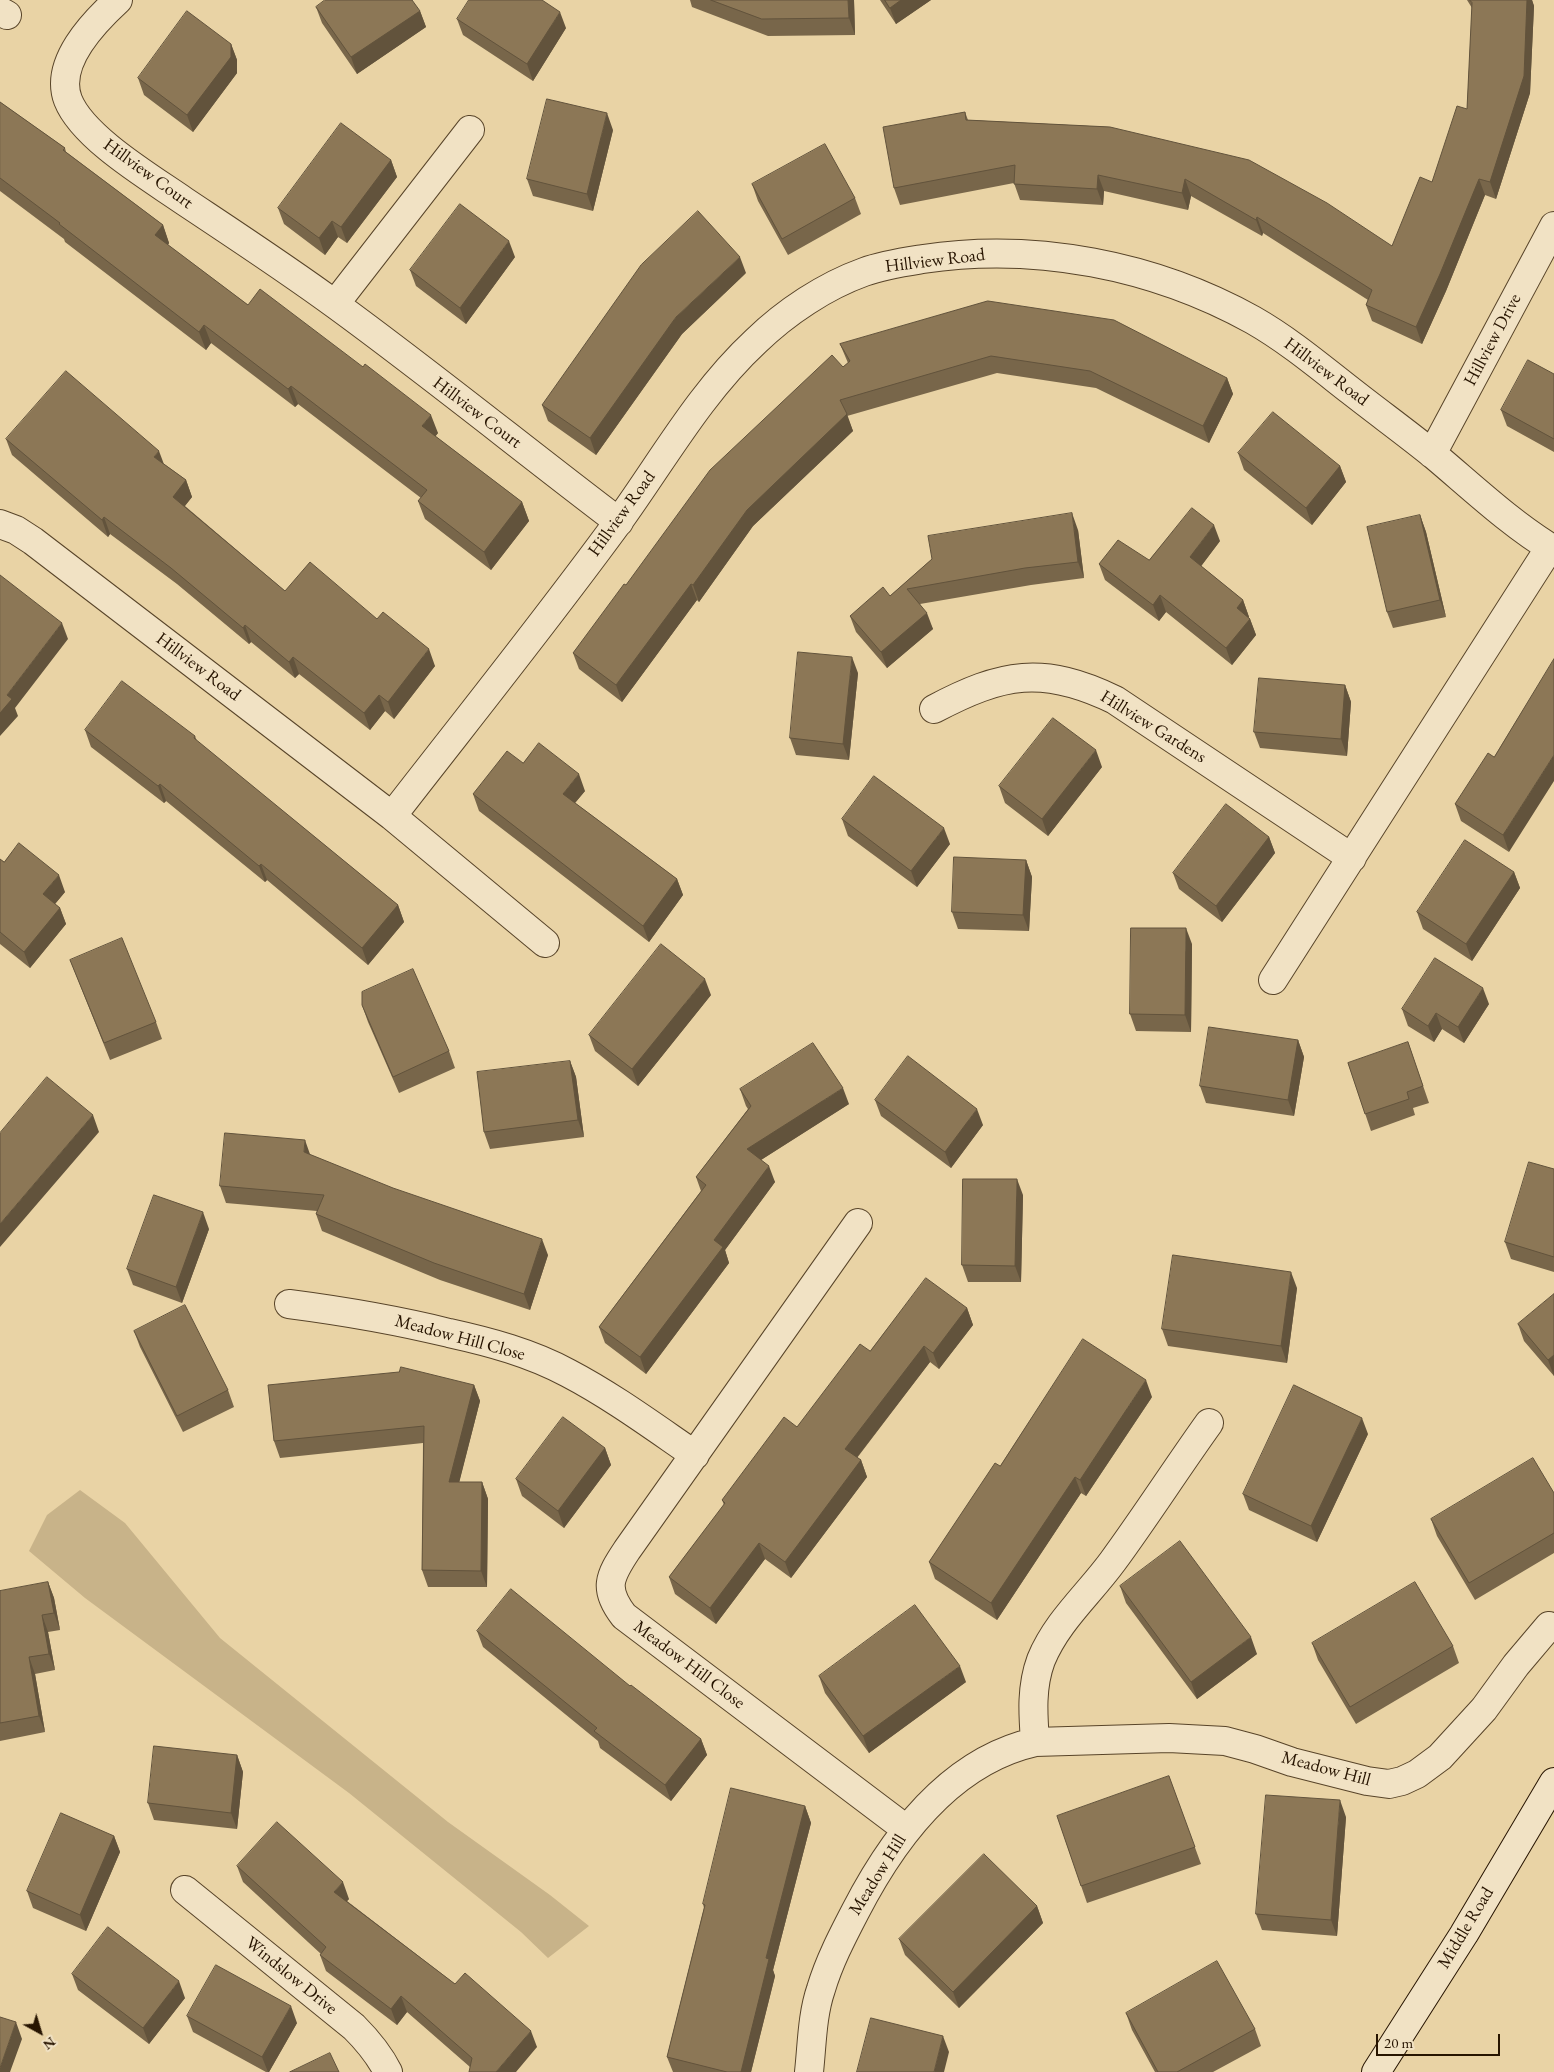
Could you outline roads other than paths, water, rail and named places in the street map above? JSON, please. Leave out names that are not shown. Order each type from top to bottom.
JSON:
[{"type":"street","name":"Hillview Court","points":[[118,0],[88,31],[75,50],[64,84],[74,113],[96,136],[122,157],[335,304],[618,522]]},
{"type":"street","points":[[335,304],[470,130]]},
{"type":"street","name":"Hillview Drive","points":[[1432,454],[1554,226]]},
{"type":"street","name":"Hillview Road","points":[[392,816],[618,522],[716,381],[765,333],[809,300],[865,272],[905,262],[948,256],[992,254],[1038,255],[1131,271],[1184,287],[1231,308],[1289,344],[1432,454],[1492,505],[1552,549]]},
{"type":"street","name":"Hillview Road","points":[[0,524],[16,530],[33,541],[392,816],[545,943]]},
{"type":"street","points":[[1273,980],[1552,549]]},
{"type":"street","name":"Hillview Gardens","points":[[934,709],[988,685],[1025,676],[1044,676],[1098,691],[1115,700],[1352,858]]},
{"type":"street","name":"Meadow Hill Close","points":[[858,1223],[614,1569],[610,1588],[614,1603],[624,1616],[906,1830]]},
{"type":"street","name":"Meadow Hill Close","points":[[289,1304],[358,1313],[478,1340],[517,1351],[567,1372],[695,1455]]},
{"type":"street","points":[[1035,1742],[1032,1710],[1033,1689],[1049,1645],[1076,1604],[1112,1564],[1209,1423]]},
{"type":"street","name":"Meadow Hill","points":[[809,2072],[820,1991],[828,1967],[842,1936],[880,1866],[906,1830],[932,1803],[979,1764],[1017,1746],[1035,1742],[1169,1738],[1225,1741],[1292,1762],[1367,1781],[1389,1784],[1402,1781],[1417,1774],[1445,1752],[1484,1709],[1516,1665],[1550,1626]]},
{"type":"street","name":"Middle Road","points":[[1376,2072],[1464,1934],[1554,1782]]},
{"type":"street","name":"Windslow Drive","points":[[185,1890],[354,2027],[368,2041],[388,2072]]}]
